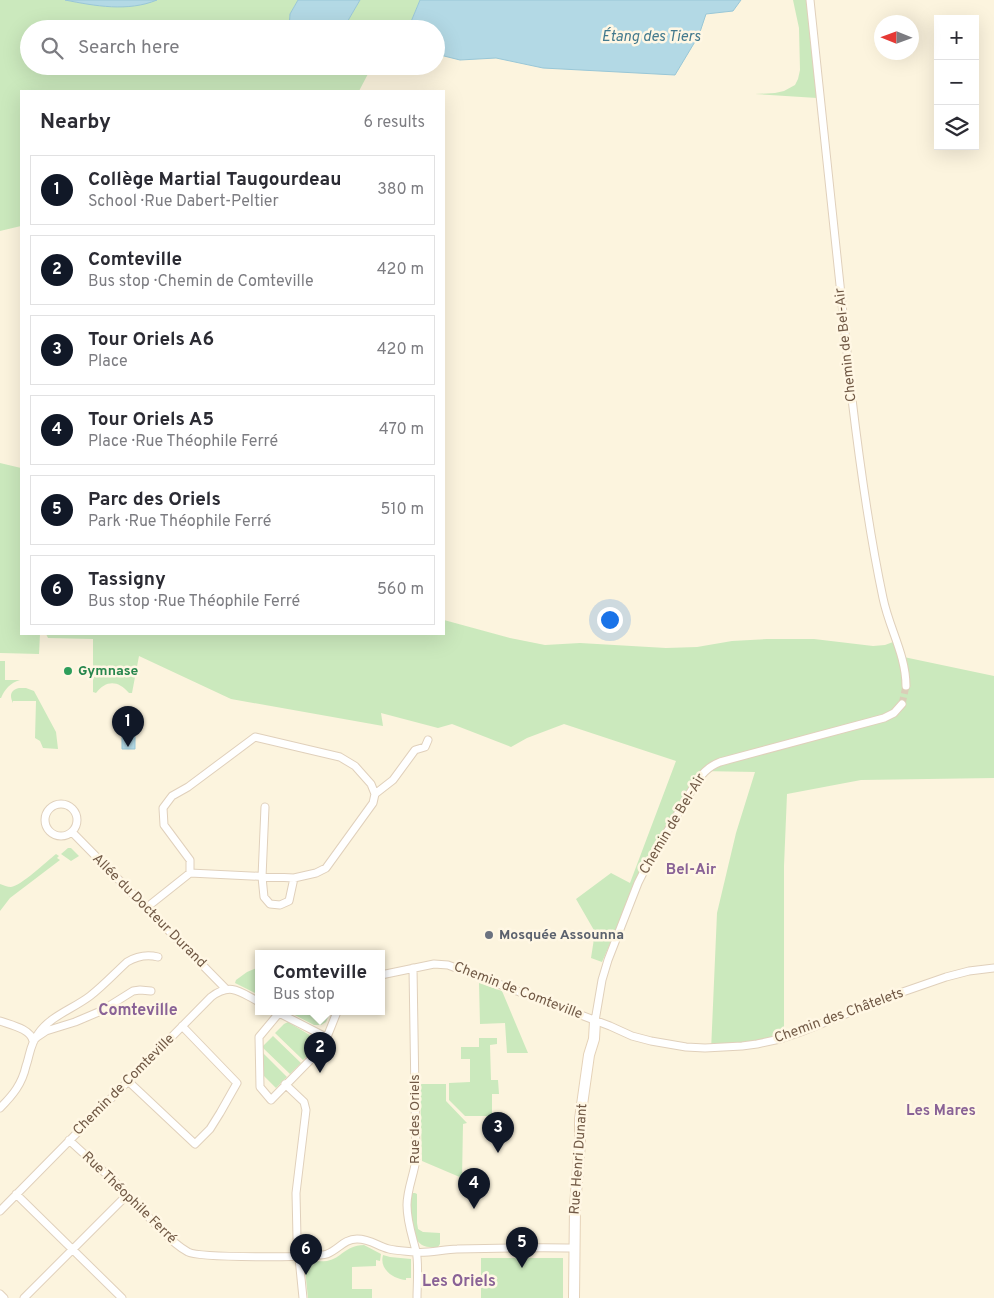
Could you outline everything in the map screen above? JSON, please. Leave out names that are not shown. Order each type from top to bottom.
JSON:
[{"type":"street","name":"Chemin de Bel-Air","points":[[810,0],[859,458],[880,584],[888,619],[904,664],[906,686]]},
{"type":"street","name":"Chemin de Bel-Air","points":[[595,1021],[602,980],[608,960],[638,883],[703,773],[709,767],[720,762],[888,717],[897,711],[902,704]]},
{"type":"street","points":[[146,908],[190,873],[294,878],[316,873],[326,868],[373,804],[375,794],[371,784],[356,766],[340,757],[254,737],[188,787],[172,796],[163,808],[164,825],[190,860],[190,873]]},
{"type":"street","points":[[375,794],[393,780],[415,750],[425,747],[428,740]]},
{"type":"street","points":[[63,805],[74,811],[77,824],[72,832],[57,836],[48,830],[46,815],[53,807],[63,805]]},
{"type":"street","points":[[265,807],[262,877],[264,897],[270,904],[280,905],[289,901],[294,878]]},
{"type":"street","name":"Allée du Docteur Durand","points":[[72,832],[226,989]]},
{"type":"street","points":[[0,1108],[16,1091],[22,1080],[33,1041],[50,1021],[90,996],[133,958],[147,955],[158,957]]},
{"type":"street","name":"Chemin de Comteville","points":[[385,974],[434,964],[448,964],[595,1021]]},
{"type":"street","name":"Rue des Oriels","points":[[413,968],[416,1159],[407,1204],[408,1224],[417,1252],[417,1298]]},
{"type":"street","name":"Chemin des Châtelets","points":[[595,1021],[632,1036],[657,1042],[705,1048],[742,1046],[770,1042],[789,1036],[946,977],[969,971],[994,968]]},
{"type":"street","name":"Chemin de Comteville","points":[[0,1211],[211,997],[226,989]]},
{"type":"street","points":[[226,989],[237,991],[255,1000]]},
{"type":"street","points":[[33,1041],[46,1031],[101,1011],[133,991],[150,991]]},
{"type":"street","points":[[276,1015],[259,1037],[260,1087],[270,1100],[318,1052],[325,1042],[336,1015]]},
{"type":"street","points":[[284,1015],[326,1036]]},
{"type":"street","points":[[0,1021],[28,1032],[32,1036],[33,1041]]},
{"type":"street","name":"Rue Henri Dunant","points":[[574,1298],[574,1248],[580,1119],[595,1021]]},
{"type":"street","points":[[128,1081],[195,1144],[210,1129],[237,1083],[182,1026]]},
{"type":"street","points":[[286,1084],[304,1102],[306,1110],[296,1193],[298,1256],[303,1298]]},
{"type":"street","name":"Rue Théophile Ferré","points":[[69,1140],[109,1176],[174,1243],[189,1253],[205,1256],[298,1256],[326,1254],[344,1242],[356,1239],[374,1242],[388,1249],[417,1252],[507,1247],[574,1248]]},
{"type":"street","points":[[16,1194],[122,1298]]},
{"type":"street","points":[[24,1298],[127,1195]]},
{"type":"street","points":[[0,1294],[4,1298]]},
{"type":"green space","points":[[0,0],[65,0],[117,7],[157,0],[298,0],[290,14],[290,20],[20,20],[20,75],[367,75],[360,90],[20,90],[20,226],[0,231]]},
{"type":"green space","points":[[360,0],[420,0],[412,20],[348,20]]},
{"type":"green space","points":[[793,0],[807,0],[817,98],[755,94],[784,91],[795,85],[798,79],[800,70],[799,28]]},
{"type":"green space","points":[[0,463],[20,468],[20,635],[40,635],[39,654],[0,653]]},
{"type":"green space","points":[[445,620],[510,638],[545,645],[580,643],[666,648],[697,647],[732,641],[767,639],[814,639],[873,646],[893,642],[899,656],[994,676],[994,778],[861,780],[787,794],[784,866],[784,1041],[711,1051],[717,913],[736,833],[755,772],[700,771],[648,857],[602,962],[591,958],[595,932],[576,899],[611,873],[630,883],[676,761],[564,724],[527,738],[511,747],[452,724],[438,728],[381,713],[383,726],[231,699],[139,656],[132,693],[112,683],[104,686],[96,693],[93,692],[93,639],[48,638],[46,635],[445,635]]},
{"type":"green space","points":[[0,661],[5,661],[5,680],[20,680],[8,687],[1,698],[0,698]]},
{"type":"green space","points":[[19,688],[34,691],[56,732],[58,749],[43,748],[40,741],[35,738],[36,701],[13,701],[13,703],[12,693]]},
{"type":"green space","points":[[68,848],[71,848],[79,856],[71,861],[61,854]]},
{"type":"green space","points":[[56,854],[60,860],[10,898],[0,911],[0,884],[10,887],[15,886]]},
{"type":"green space","points":[[255,969],[255,993],[235,983],[236,980]]},
{"type":"green space","points":[[479,983],[502,991],[528,1053],[507,1053],[505,1023],[480,1024]]},
{"type":"green space","points":[[295,1015],[329,1015],[326,1022],[321,1025],[314,1025]]},
{"type":"green space","points":[[288,1022],[318,1040],[318,1045],[303,1060],[275,1033]]},
{"type":"green space","points":[[273,1036],[301,1063],[290,1074],[262,1047]]},
{"type":"green space","points":[[479,1038],[497,1038],[497,1044],[490,1045],[491,1080],[498,1080],[499,1094],[492,1094],[492,1113],[499,1114],[499,1123],[492,1123],[492,1116],[465,1116],[449,1100],[449,1083],[470,1082],[470,1059],[461,1059],[461,1047],[479,1047]]},
{"type":"green space","points":[[263,1053],[287,1077],[276,1088],[264,1076]]},
{"type":"green space","points":[[420,1084],[446,1084],[446,1101],[467,1123],[463,1124],[462,1178],[422,1161]]},
{"type":"green space","points":[[412,1193],[417,1194],[418,1229],[423,1232],[440,1233],[440,1244],[438,1247],[424,1246],[415,1236],[410,1213]]},
{"type":"green space","points":[[364,1245],[381,1254],[380,1261],[376,1260],[376,1266],[352,1267],[352,1289],[372,1289],[372,1298],[308,1298],[305,1269],[307,1264],[327,1261],[347,1250]]},
{"type":"green space","points":[[383,1255],[411,1259],[411,1278],[406,1278],[406,1280],[396,1278],[388,1272],[383,1265]]},
{"type":"green space","points":[[481,1258],[563,1258],[563,1298],[481,1298]]},
{"type":"water","points":[[65,0],[157,0],[135,6],[111,7]]},
{"type":"water","points":[[298,0],[360,0],[348,20],[290,20],[290,14]]},
{"type":"water","name":"Étang des Tiers","points":[[420,0],[741,0],[733,11],[706,14],[699,35],[675,75],[543,68],[496,58],[460,60],[445,56],[445,20],[412,20]]},
{"type":"water","points":[[122,720],[135,720],[135,749],[122,749]]},
{"type":"tunnel","points":[[902,704],[906,686]]},
{"type":"place","name":"Gymnase","points":[[68,671]]},
{"type":"place","name":"Collège Martial Taugourdeau","points":[[128,747]]},
{"type":"place","name":"Mosquée Assounna","points":[[489,935]]},
{"type":"place","name":"Comteville","points":[[320,1073]]},
{"type":"place","name":"Tour Oriels A6","points":[[498,1153]]},
{"type":"place","name":"Tour Oriels A5","points":[[474,1209]]},
{"type":"place","name":"Parc des Oriels","points":[[522,1268]]},
{"type":"place","name":"Tassigny","points":[[306,1275]]},
{"type":"district","name":"Bel-Air","points":[[691,870]]},
{"type":"district","name":"Comteville","points":[[138,1011]]},
{"type":"district","name":"Les Mares","points":[[941,1111]]},
{"type":"district","name":"Les Oriels","points":[[459,1282]]}]
